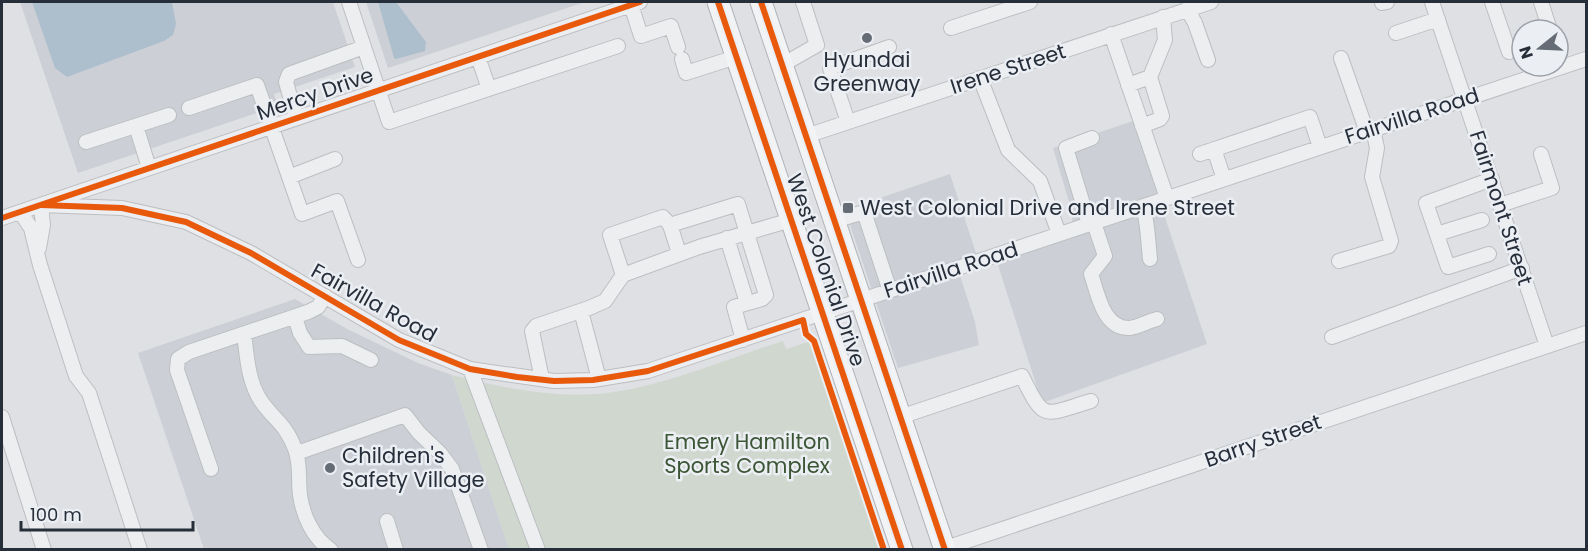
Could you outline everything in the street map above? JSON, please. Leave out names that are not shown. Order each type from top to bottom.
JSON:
[{"type":"highway","name":"West Colonial Drive","points":[[718,2],[902,549]]},
{"type":"highway","name":"West Colonial Drive","points":[[761,2],[943,549]]},
{"type":"street","points":[[349,2],[389,122],[618,46]]},
{"type":"street","points":[[782,65],[817,45],[803,2]]},
{"type":"street","points":[[951,28],[1030,2]]},
{"type":"street","name":"Fairmont Street","points":[[1432,2],[1547,346]]},
{"type":"street","points":[[1492,2],[1509,52]]},
{"type":"street","points":[[1541,2],[1546,18]]},
{"type":"street","points":[[635,3],[641,36],[671,26],[687,73],[736,57]]},
{"type":"street","name":"Mercy Drive","points":[[2,218],[635,3]]},
{"type":"street","points":[[1195,23],[1207,17],[1208,3]]},
{"type":"street","name":"Irene Street","points":[[806,136],[1208,3]]},
{"type":"street","points":[[1187,9],[1195,23],[1208,60]]},
{"type":"street","points":[[1142,126],[1162,116],[1150,77],[1165,40],[1163,17]]},
{"type":"street","points":[[1396,33],[1438,19]]},
{"type":"street","points":[[1111,34],[1167,198]]},
{"type":"street","points":[[296,118],[286,82],[289,74],[364,47]]},
{"type":"street","points":[[848,122],[830,68],[889,47]]},
{"type":"street","points":[[478,57],[489,89]]},
{"type":"street","points":[[1339,261],[1389,246],[1390,241],[1372,177],[1377,148],[1341,58]]},
{"type":"street","name":"Fairvilla Road","points":[[1570,61],[1587,59]]},
{"type":"street","points":[[1128,85],[1150,77]]},
{"type":"street","points":[[980,78],[1008,150],[1040,181],[1059,234]]},
{"type":"street","name":"Fairvilla Road","points":[[41,205],[122,208],[186,222],[251,253],[399,340],[470,369],[542,379],[599,379],[648,371],[823,314],[1465,99],[1519,78]]},
{"type":"street","points":[[189,108],[257,86],[302,214],[337,201],[358,260]]},
{"type":"street","points":[[86,142],[169,115]]},
{"type":"street","points":[[1200,154],[1310,117],[1320,147]]},
{"type":"street","points":[[136,126],[149,168]]},
{"type":"street","points":[[1092,138],[1066,148],[1105,256],[1091,274],[1107,318],[1116,325],[1130,328],[1157,319]]},
{"type":"street","points":[[1214,149],[1224,179]]},
{"type":"street","points":[[1500,205],[1552,188],[1541,154]]},
{"type":"street","points":[[289,177],[336,159]]},
{"type":"street","points":[[1489,254],[1448,267],[1426,202],[1492,179]]},
{"type":"street","points":[[106,183],[115,204],[122,208]]},
{"type":"street","points":[[670,225],[738,204],[766,295],[762,299],[734,309],[743,340]]},
{"type":"street","points":[[38,251],[43,225],[41,205]]},
{"type":"street","points":[[1143,206],[1148,224],[1150,259]]},
{"type":"street","points":[[20,212],[31,228],[40,265],[76,376],[89,393],[140,549]]},
{"type":"street","points":[[834,221],[864,212],[890,291]]},
{"type":"street","points":[[623,275],[610,235],[663,217],[670,225],[679,253]]},
{"type":"street","points":[[542,379],[532,331],[536,326],[605,301],[623,275],[679,253],[791,220]]},
{"type":"street","points":[[1437,234],[1482,220]]},
{"type":"street","points":[[727,238],[747,303]]},
{"type":"street","points":[[1332,337],[1522,268]]},
{"type":"street","points":[[211,469],[177,370],[178,359],[189,352],[295,317],[318,307],[325,296]]},
{"type":"street","points":[[581,311],[599,379]]},
{"type":"street","points":[[295,317],[300,333],[309,347],[342,346],[370,360]]},
{"type":"street","name":"Barry Street","points":[[943,549],[976,544],[1587,333]]},
{"type":"street","points":[[244,334],[248,367],[255,391],[261,402],[285,427],[297,453],[300,496],[310,526],[323,545],[331,549]]},
{"type":"street","points":[[470,369],[538,549]]},
{"type":"street","points":[[900,417],[1022,376],[1042,410],[1049,413],[1091,401]]},
{"type":"street","points":[[297,453],[405,415],[452,469],[477,548]]},
{"type":"street","points":[[2,417],[44,549]]},
{"type":"street","points":[[387,521],[396,549]]},
{"type":"shaded area","points":[[20,2],[333,2],[355,67],[274,94],[278,106],[78,173]]},
{"type":"shaded area","points":[[366,2],[585,2],[388,68]]},
{"type":"shaded area","points":[[1133,121],[1207,344],[1042,403],[997,262],[1073,237],[1072,212],[1053,148]]},
{"type":"shaded area","points":[[950,174],[977,256],[956,263],[975,322],[979,345],[898,368],[845,210]]},
{"type":"shaded area","name":"Children's Safety Village","points":[[295,299],[347,329],[418,363],[452,375],[509,549],[204,549],[138,353]]},
{"type":"green space","name":"Emery Hamilton Sports Complex","points":[[783,341],[786,349],[811,341],[880,549],[509,549],[452,375],[529,391],[568,395],[607,393],[673,378]]},
{"type":"water","points":[[32,2],[172,2],[176,24],[173,35],[164,41],[67,77],[55,68]]},
{"type":"water","points":[[378,2],[396,2],[426,42],[425,51],[394,58]]},
{"type":"cycle path","points":[[2,218],[640,2]]},
{"type":"cycle path","points":[[718,2],[902,550]]},
{"type":"cycle path","points":[[761,2],[945,550]]},
{"type":"cycle path","points":[[41,205],[122,208],[186,222],[251,253],[399,340],[470,369],[517,377],[554,381],[593,380],[648,371],[803,320],[806,334],[814,341],[884,550]]},
{"type":"place","name":"Hyundai Greenway","points":[[867,38]]},
{"type":"place","name":"West Colonial Drive and Irene Street","points":[[848,208]]},
{"type":"place","name":"Children's Safety Village","points":[[330,468]]}]
